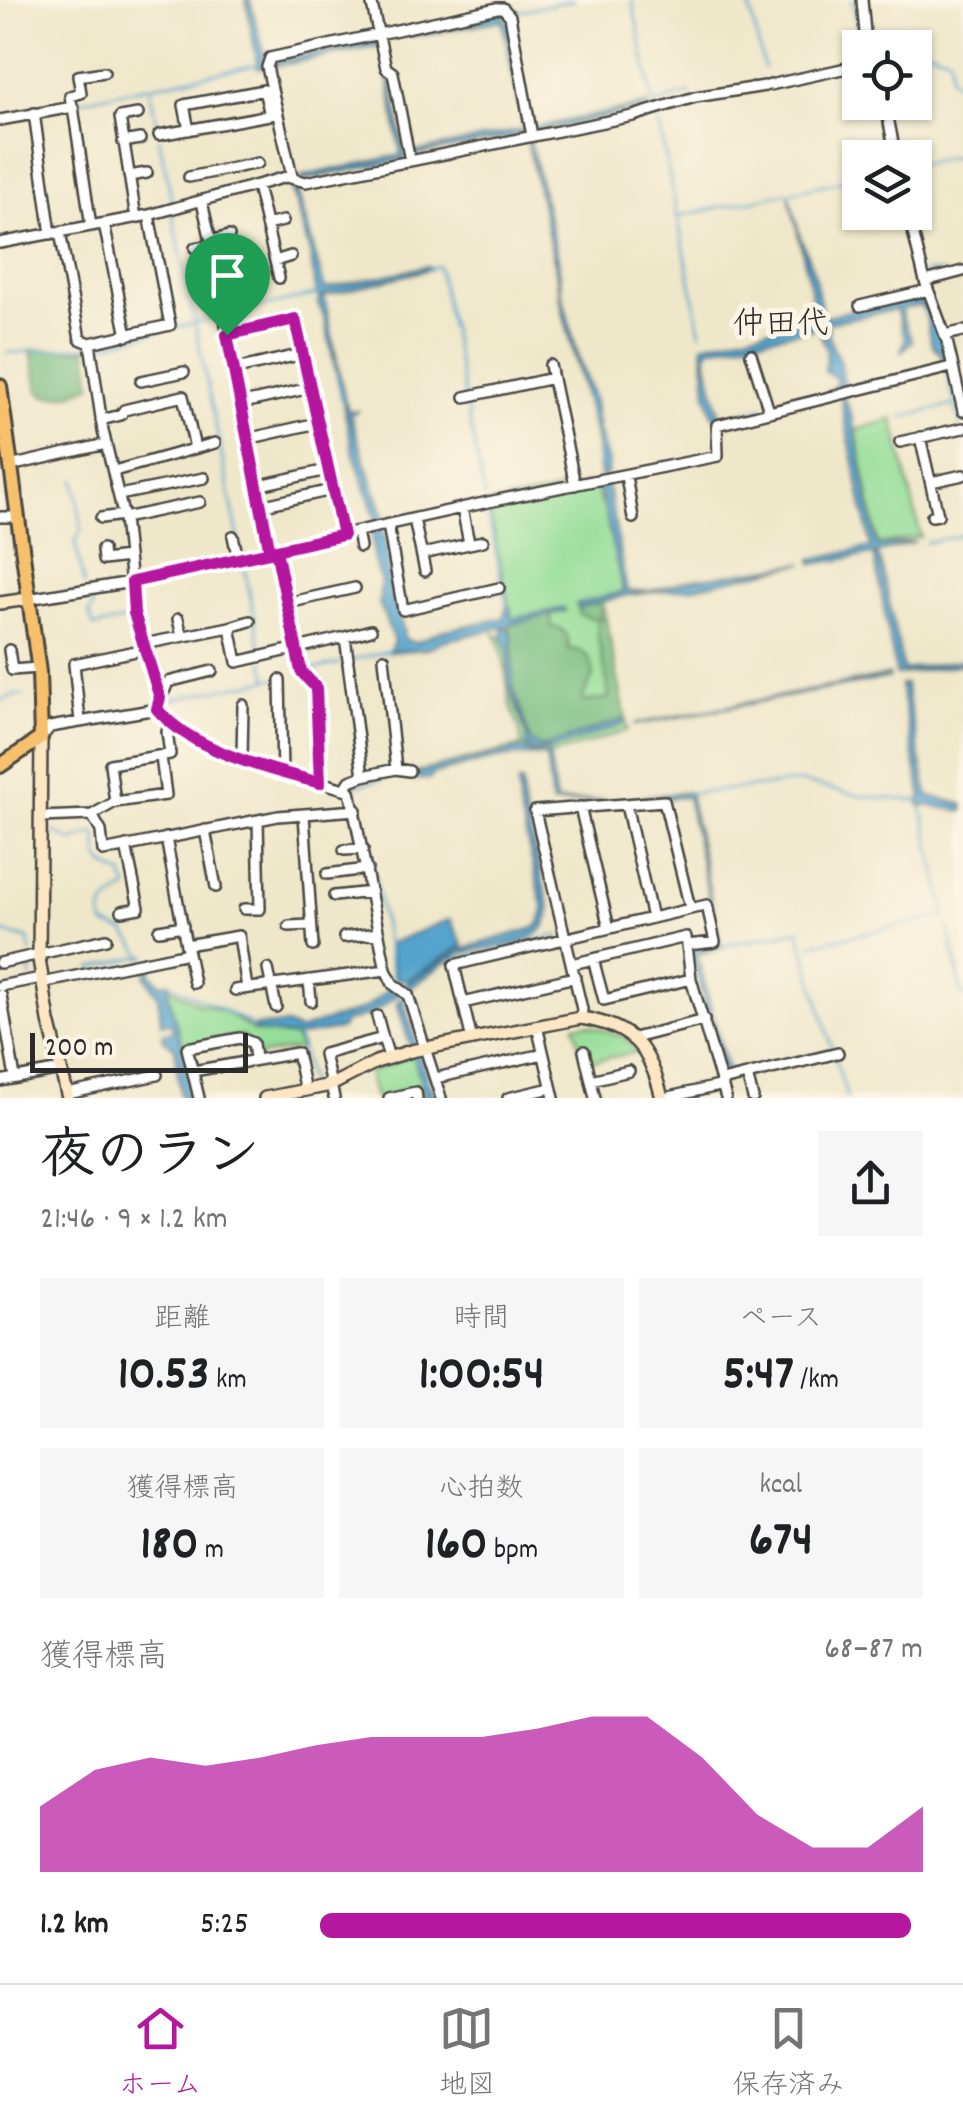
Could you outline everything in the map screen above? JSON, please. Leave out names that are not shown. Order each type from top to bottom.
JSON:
[{"type":"main road","points":[[0,386],[38,668],[42,738],[0,766]]},
{"type":"street","points":[[371,0],[386,68],[393,73],[409,157]]},
{"type":"street","points":[[862,0],[865,30]]},
{"type":"street","points":[[289,177],[274,114],[270,58],[380,40],[497,8],[508,14],[529,136]]},
{"type":"street","points":[[0,243],[150,215],[289,177],[306,182],[409,157],[529,136],[695,97],[842,69]]},
{"type":"street","points":[[91,224],[70,96],[81,93],[78,76],[104,72]]},
{"type":"street","points":[[188,130],[184,106],[264,90],[274,114]]},
{"type":"street","points":[[0,120],[71,103]]},
{"type":"street","points":[[34,114],[53,232],[80,339],[90,346],[104,444],[119,496],[134,613],[159,705],[180,733],[350,791],[386,970],[390,980],[403,991],[420,1050],[436,1078],[441,1098]]},
{"type":"street","points":[[135,215],[120,117],[138,114]]},
{"type":"street","points":[[159,135],[274,114]]},
{"type":"street","points":[[124,142],[140,139]]},
{"type":"street","points":[[189,177],[258,162]]},
{"type":"street","points":[[222,170],[227,194]]},
{"type":"street","points":[[129,176],[146,173]]},
{"type":"street","points":[[256,186],[279,278]]},
{"type":"street","points":[[202,202],[220,278],[232,370],[260,506],[302,673],[316,688],[321,780]]},
{"type":"street","points":[[90,346],[170,325],[150,215]]},
{"type":"street","points":[[266,225],[283,221]]},
{"type":"street","points":[[104,224],[127,336]]},
{"type":"street","points":[[912,230],[926,286],[945,336],[946,369],[963,411]]},
{"type":"street","points":[[195,248],[229,236]]},
{"type":"street","points":[[275,261],[291,256]]},
{"type":"street","points":[[860,306],[963,271]]},
{"type":"street","points":[[220,278],[237,274]]},
{"type":"street","points":[[223,295],[243,290]]},
{"type":"street","points":[[227,335],[295,319],[343,535]]},
{"type":"street","points":[[945,336],[963,331]]},
{"type":"street","points":[[232,370],[302,354]]},
{"type":"street","points":[[751,354],[768,408]]},
{"type":"street","points":[[550,365],[576,485]]},
{"type":"street","points":[[0,603],[129,582],[718,456],[717,424],[768,408],[842,396],[946,369]]},
{"type":"street","points":[[141,382],[184,372]]},
{"type":"street","points":[[466,397],[553,378]]},
{"type":"street","points":[[155,379],[160,402]]},
{"type":"street","points":[[239,404],[310,388]]},
{"type":"street","points":[[101,420],[121,416],[124,410],[183,396],[195,448]]},
{"type":"street","points":[[247,439],[317,423]]},
{"type":"street","points":[[900,442],[960,428]]},
{"type":"street","points":[[920,437],[938,515],[932,516]]},
{"type":"street","points":[[114,471],[215,443]]},
{"type":"street","points":[[10,466],[104,444]]},
{"type":"street","points":[[256,486],[327,470]]},
{"type":"street","points":[[931,482],[963,474]]},
{"type":"street","points":[[626,476],[633,518]]},
{"type":"street","points":[[119,496],[204,478]]},
{"type":"street","points":[[260,506],[332,490]]},
{"type":"street","points":[[101,517],[200,502]]},
{"type":"street","points":[[462,508],[469,543]]},
{"type":"street","points":[[0,517],[17,517]]},
{"type":"street","points":[[414,519],[425,571]]},
{"type":"street","points":[[382,526],[403,610],[499,588]]},
{"type":"street","points":[[357,532],[360,546]]},
{"type":"street","points":[[233,536],[241,558]]},
{"type":"street","points":[[422,554],[483,540]]},
{"type":"street","points":[[102,549],[102,560],[125,557]]},
{"type":"street","points":[[286,603],[355,588]]},
{"type":"street","points":[[178,619],[182,636]]},
{"type":"street","points":[[80,719],[74,664],[250,622]]},
{"type":"street","points":[[230,627],[237,662],[371,630]]},
{"type":"street","points":[[345,637],[363,776]]},
{"type":"street","points":[[9,650],[12,670],[38,668]]},
{"type":"street","points":[[384,658],[396,769]]},
{"type":"street","points":[[157,1075],[67,1096],[33,957],[42,738],[50,726],[159,705],[168,682],[212,671]]},
{"type":"street","points":[[280,680],[282,770]]},
{"type":"street","points":[[242,756],[243,706]]},
{"type":"street","points":[[115,802],[110,764],[170,754],[170,724]]},
{"type":"street","points":[[40,817],[92,815],[115,802],[166,795],[161,757]]},
{"type":"street","points":[[346,787],[363,776],[409,770]]},
{"type":"street","points":[[582,1018],[535,811],[664,801],[689,906]]},
{"type":"street","points":[[626,805],[651,915]]},
{"type":"street","points":[[580,807],[608,925]]},
{"type":"street","points":[[92,815],[103,851],[258,820],[356,810]]},
{"type":"street","points":[[304,814],[313,946]]},
{"type":"street","points":[[244,909],[260,909],[258,820]]},
{"type":"street","points":[[205,830],[216,887]]},
{"type":"street","points":[[166,838],[194,983]]},
{"type":"street","points":[[122,911],[138,908],[126,846]]},
{"type":"street","points":[[344,850],[363,849]]},
{"type":"street","points":[[327,874],[367,869]]},
{"type":"street","points":[[334,896],[371,892]]},
{"type":"street","points":[[472,1040],[454,965],[608,925],[707,905],[715,942],[687,944]]},
{"type":"street","points":[[289,926],[312,925]]},
{"type":"street","points":[[159,930],[183,926]]},
{"type":"street","points":[[344,937],[379,933]]},
{"type":"street","points":[[0,986],[147,961],[240,936],[247,988]]},
{"type":"street","points":[[572,964],[686,937],[691,979],[725,1082],[726,1098]]},
{"type":"street","points":[[0,963],[106,939]]},
{"type":"street","points":[[592,960],[604,1000],[691,979]]},
{"type":"street","points":[[268,969],[276,1007]]},
{"type":"street","points":[[235,990],[386,970]]},
{"type":"street","points":[[350,975],[351,988]]},
{"type":"street","points":[[464,1003],[575,977]]},
{"type":"street","points":[[309,980],[311,1001]]},
{"type":"street","points":[[1,995],[4,1038],[15,1078]]},
{"type":"street","points":[[377,1016],[389,1057]]},
{"type":"street","points":[[265,1098],[309,1090],[332,1092],[389,1057],[582,1018],[601,1021],[634,1038],[650,1059],[663,1098],[838,1053]]},
{"type":"street","points":[[634,1038],[704,1020]]},
{"type":"street","points":[[508,1098],[553,1093],[537,1026]]},
{"type":"street","points":[[200,1098],[187,1048],[240,1038],[253,1043],[255,1060]]},
{"type":"street","points":[[332,1092],[324,1054],[382,1038]]},
{"type":"street","points":[[584,1051],[595,1098]]},
{"type":"street","points":[[193,1072],[298,1053],[309,1090]]},
{"type":"street","points":[[436,1078],[543,1054]]},
{"type":"street","points":[[0,1081],[61,1070]]},
{"type":"street","points":[[591,1080],[629,1071]]},
{"type":"street","points":[[747,1075],[752,1098]]},
{"type":"street","points":[[389,1098],[416,1092],[417,1098]]},
{"type":"green space","points":[[87,349],[92,385],[68,395],[46,396],[38,390],[31,350]]},
{"type":"green space","points":[[893,419],[921,537],[878,544],[856,430]]},
{"type":"green space","points":[[596,483],[600,504],[605,504],[623,592],[602,599],[628,730],[550,756],[532,754],[525,748],[413,773],[521,746],[495,634],[502,638],[509,652],[508,683],[526,734],[526,745],[533,751],[553,749],[624,724],[542,747],[531,743],[513,686],[512,622],[488,505]]},
{"type":"green space","points":[[598,603],[602,612],[598,617],[606,620],[626,718],[542,747],[531,743],[513,686],[510,624],[551,617],[552,627],[567,635],[569,649],[584,653],[591,664],[594,674],[584,702],[609,698],[598,620],[579,614],[578,608]]},
{"type":"green space","points":[[168,987],[197,1003],[225,1011],[253,1031],[295,1037],[300,1049],[258,1056],[242,1035],[184,1048],[174,1022]]},
{"type":"green space","points":[[587,1024],[624,1037],[639,1052],[591,1061],[588,1048],[580,1049],[575,1025]]},
{"type":"green space","points":[[415,1055],[426,1098],[421,1098],[418,1088],[375,1098],[368,1073]]},
{"type":"water","points":[[246,0],[250,0],[265,56],[265,66],[258,68]]},
{"type":"water","points":[[500,12],[508,23],[528,134],[525,135],[502,20],[422,35],[410,36],[408,31]]},
{"type":"water","points":[[377,41],[379,46],[271,67],[272,62]]},
{"type":"water","points":[[391,75],[406,159],[304,180],[300,177],[401,155],[388,76]]},
{"type":"water","points":[[649,104],[650,107],[534,133],[533,128]]},
{"type":"water","points":[[521,130],[522,135],[411,156],[411,153]]},
{"type":"water","points":[[530,140],[558,258],[561,290],[609,465],[607,475],[600,477],[596,439],[563,312],[527,141]]},
{"type":"water","points":[[289,180],[296,187],[325,289],[428,266],[430,269],[324,296],[345,401],[349,411],[357,411],[350,415],[385,521],[377,523],[353,451],[324,316],[318,304],[321,297],[317,296],[310,253]]},
{"type":"water","points":[[789,195],[814,273],[823,317],[924,294],[940,330],[944,366],[920,305],[902,309],[912,341],[901,352],[905,339],[896,309],[828,323],[844,387],[854,387],[843,395],[852,417],[877,546],[915,542],[876,553],[903,670],[963,660],[963,664],[896,675],[874,554],[813,564],[812,559],[871,547],[840,395],[827,392],[835,386],[837,378],[825,372],[827,351],[818,328],[711,348],[707,362],[721,418],[713,416],[707,395],[703,344],[815,318]]},
{"type":"water","points":[[607,482],[627,591],[651,591],[689,580],[804,563],[578,608],[576,604],[623,592],[600,490],[600,484]]},
{"type":"water","points":[[382,528],[392,596],[408,641],[417,642],[441,631],[504,618],[506,608],[510,607],[512,619],[564,608],[565,611],[505,626],[512,634],[513,686],[531,743],[543,747],[624,719],[624,724],[553,749],[533,751],[526,745],[526,734],[508,683],[503,627],[443,641],[426,649],[389,652],[394,641],[379,603],[381,582],[374,562],[372,530]]},
{"type":"water","points":[[889,678],[635,725],[635,724]]},
{"type":"water","points":[[905,684],[928,796],[963,804],[963,811],[924,805],[922,808],[918,801],[922,798],[900,685]]},
{"type":"water","points":[[525,748],[532,754],[549,753],[556,802],[689,792],[720,941],[687,797],[552,804],[546,757],[533,756],[490,760],[434,774],[429,779],[414,779],[416,774],[432,769]]},
{"type":"water","points":[[518,783],[522,783],[523,804],[550,909],[547,922],[529,939],[460,954],[408,989],[404,985],[458,950],[535,928],[540,923],[544,910],[519,807]]},
{"type":"water","points":[[450,919],[463,945],[408,980],[396,978],[388,944]]},
{"type":"water","points":[[722,947],[697,955],[728,1073],[833,1050],[723,1077],[691,952],[694,948]]},
{"type":"water","points":[[146,964],[151,965],[151,974],[161,984],[170,982],[167,990],[187,1063],[189,1098],[180,1094],[175,1048],[163,1039],[163,1033],[173,1031],[171,1023],[161,1023],[158,996],[146,977]]},
{"type":"water","points":[[390,988],[398,995],[370,1015],[345,1022],[341,1029],[295,1037],[253,1031],[256,1026],[286,1025],[299,1031],[363,1009]]},
{"type":"water","points":[[403,999],[433,1098],[426,1098],[397,1003]]},
{"type":"waterway","points":[[511,13],[573,0]]},
{"type":"waterway","points":[[632,0],[653,101]]},
{"type":"waterway","points":[[748,0],[764,68]]},
{"type":"waterway","points":[[852,0],[858,30]]},
{"type":"waterway","points":[[394,37],[411,33]]},
{"type":"waterway","points":[[932,51],[950,58],[951,78],[963,89]]},
{"type":"waterway","points":[[77,101],[260,64]]},
{"type":"waterway","points":[[150,90],[158,131]]},
{"type":"waterway","points":[[691,93],[655,104],[701,333]]},
{"type":"waterway","points":[[52,106],[69,103]]},
{"type":"waterway","points":[[159,139],[173,205]]},
{"type":"waterway","points":[[932,161],[963,154]]},
{"type":"waterway","points":[[680,216],[842,181]]},
{"type":"waterway","points":[[172,211],[262,654]]},
{"type":"waterway","points":[[428,269],[438,266],[485,497]]},
{"type":"waterway","points":[[925,273],[942,272]]},
{"type":"waterway","points":[[228,315],[318,294]]},
{"type":"waterway","points":[[7,353],[98,346],[221,317]]},
{"type":"waterway","points":[[946,370],[960,425]]},
{"type":"waterway","points":[[336,371],[343,403]]},
{"type":"waterway","points":[[902,417],[954,405]]},
{"type":"waterway","points":[[721,417],[763,408]]},
{"type":"waterway","points":[[75,480],[82,530],[75,541],[84,585]]},
{"type":"waterway","points":[[486,505],[508,610]]},
{"type":"waterway","points":[[926,543],[963,535]]},
{"type":"waterway","points":[[88,592],[94,627],[132,619]]},
{"type":"waterway","points":[[352,660],[388,651]]},
{"type":"waterway","points":[[264,662],[268,680]]},
{"type":"waterway","points":[[304,672],[345,662]]},
{"type":"waterway","points":[[162,701],[277,678]]},
{"type":"waterway","points":[[0,701],[24,696]]},
{"type":"waterway","points":[[208,741],[238,752]]},
{"type":"waterway","points":[[351,786],[400,775],[416,776]]},
{"type":"waterway","points":[[687,794],[801,782],[861,796],[920,801]]},
{"type":"waterway","points":[[354,788],[369,845],[393,977],[400,981]]},
{"type":"waterway","points":[[812,944],[946,916],[922,808]]},
{"type":"waterway","points":[[53,831],[72,841],[94,833],[97,837],[101,862],[123,875],[128,888],[107,903],[102,918],[105,925],[125,932],[147,960]]},
{"type":"waterway","points":[[948,925],[963,997]]},
{"type":"waterway","points":[[721,946],[799,930],[832,1049]]},
{"type":"waterway","points":[[0,932],[29,939],[30,952]]},
{"type":"waterway","points":[[454,960],[559,935]]},
{"type":"waterway","points":[[91,968],[146,955]]},
{"type":"waterway","points":[[30,960],[31,977]]},
{"type":"waterway","points":[[0,991],[31,984]]},
{"type":"waterway","points":[[172,985],[253,1027]]},
{"type":"waterway","points":[[399,995],[405,1001]]},
{"type":"waterway","points":[[298,1036],[310,1087]]},
{"type":"waterway","points":[[835,1058],[847,1098]]},
{"type":"waterway","points":[[432,1085],[436,1098]]},
{"type":"district","name":"仲田代","points":[[781,322]]},
{"type":"route","points":[[295,319],[343,535],[276,550],[301,671],[316,688],[320,783],[282,773],[180,733],[157,709],[160,698],[134,613],[132,582],[270,552],[227,335],[295,319]]}]
